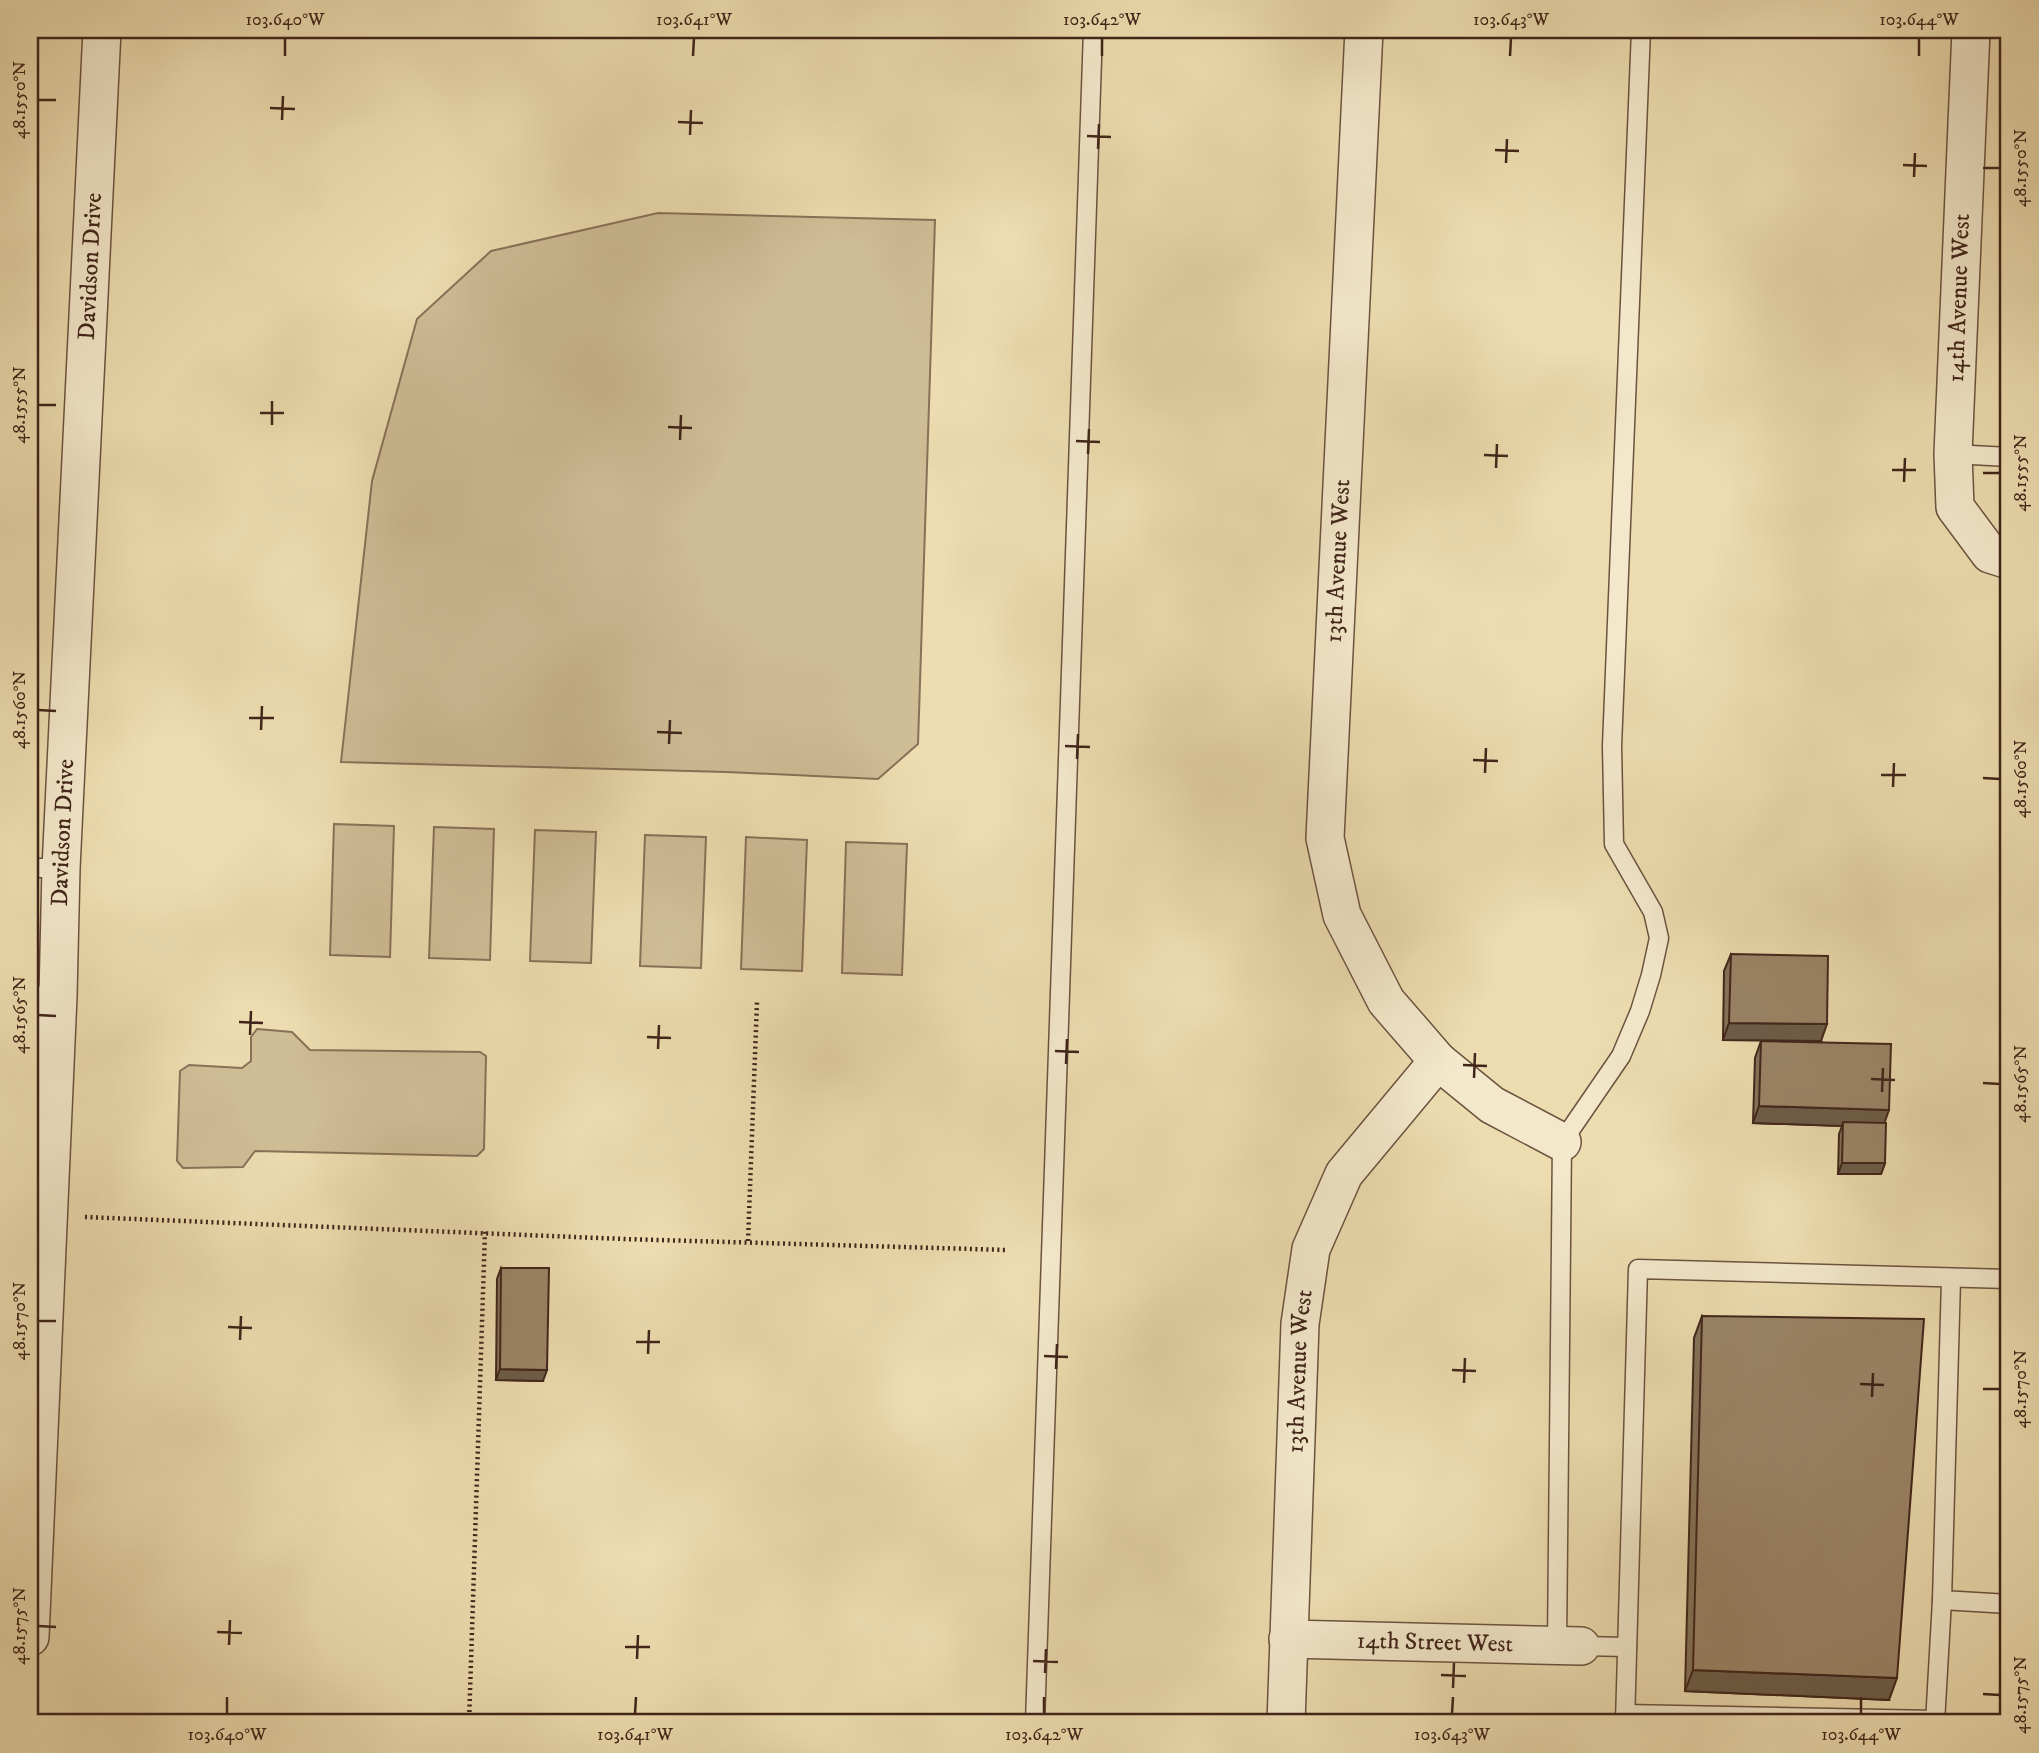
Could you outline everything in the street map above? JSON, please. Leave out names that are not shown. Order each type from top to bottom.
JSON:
[{"type":"street","name":"Davidson Drive","points":[[30,1637],[37,1324],[49,1217],[40,1152],[46,868],[102,30]]},
{"type":"street","name":"13th Avenue West","points":[[1364,30],[1325,838],[1342,915],[1386,1001],[1438,1061],[1492,1105],[1562,1142]]},
{"type":"street","name":"14th Avenue West","points":[[1971,30],[1953,454],[1955,507],[2000,557]]},
{"type":"street","name":"13th Avenue West","points":[[1286,1723],[1300,1324],[1311,1249],[1344,1174],[1438,1061]]},
{"type":"street","name":"14th Street West","points":[[1288,1639],[1569,1646]]},
{"type":"lane","points":[[1035,1723],[1093,30]]},
{"type":"lane","points":[[1627,1647],[1569,1646],[1562,1142],[1621,1056],[1640,1011],[1659,938],[1653,912],[1614,844],[1612,746],[1641,30]]},
{"type":"lane","points":[[1953,454],[2009,457]]},
{"type":"lane","points":[[1951,1279],[1942,1600],[1935,1721],[1625,1719],[1638,1269],[2009,1279]]},
{"type":"lane","points":[[1942,1600],[2009,1604]]},
{"type":"path","points":[[748,1241],[757,1002]]},
{"type":"path","points":[[49,1217],[485,1231],[624,1239],[1007,1250]]},
{"type":"path","points":[[469,1723],[485,1231]]},
{"type":"shaded area","points":[[658,213],[935,220],[918,744],[878,779],[727,772],[341,762],[372,481],[417,319],[491,251]]},
{"type":"shaded area","points":[[334,824],[394,826],[390,957],[330,955]]},
{"type":"shaded area","points":[[434,827],[494,829],[490,960],[429,958]]},
{"type":"shaded area","points":[[535,830],[596,832],[591,963],[530,961]]},
{"type":"shaded area","points":[[645,835],[706,837],[701,968],[640,966]]},
{"type":"shaded area","points":[[746,837],[807,840],[802,971],[741,969]]},
{"type":"shaded area","points":[[846,842],[907,844],[902,975],[842,973]]},
{"type":"shaded area","points":[[257,1029],[292,1032],[310,1050],[480,1052],[486,1056],[484,1149],[477,1156],[255,1151],[243,1167],[183,1168],[177,1161],[180,1071],[189,1065],[242,1068],[251,1061],[251,1037]]},
{"type":"building","points":[[1731,954],[1828,956],[1827,1024],[1729,1023]]},
{"type":"building","points":[[1761,1041],[1891,1044],[1889,1110],[1759,1106]]},
{"type":"building","points":[[1843,1122],[1886,1123],[1885,1163],[1842,1163]]},
{"type":"building","points":[[501,1268],[549,1268],[547,1370],[500,1369]]},
{"type":"building","points":[[1702,1316],[1924,1319],[1897,1678],[1693,1670]]}]
